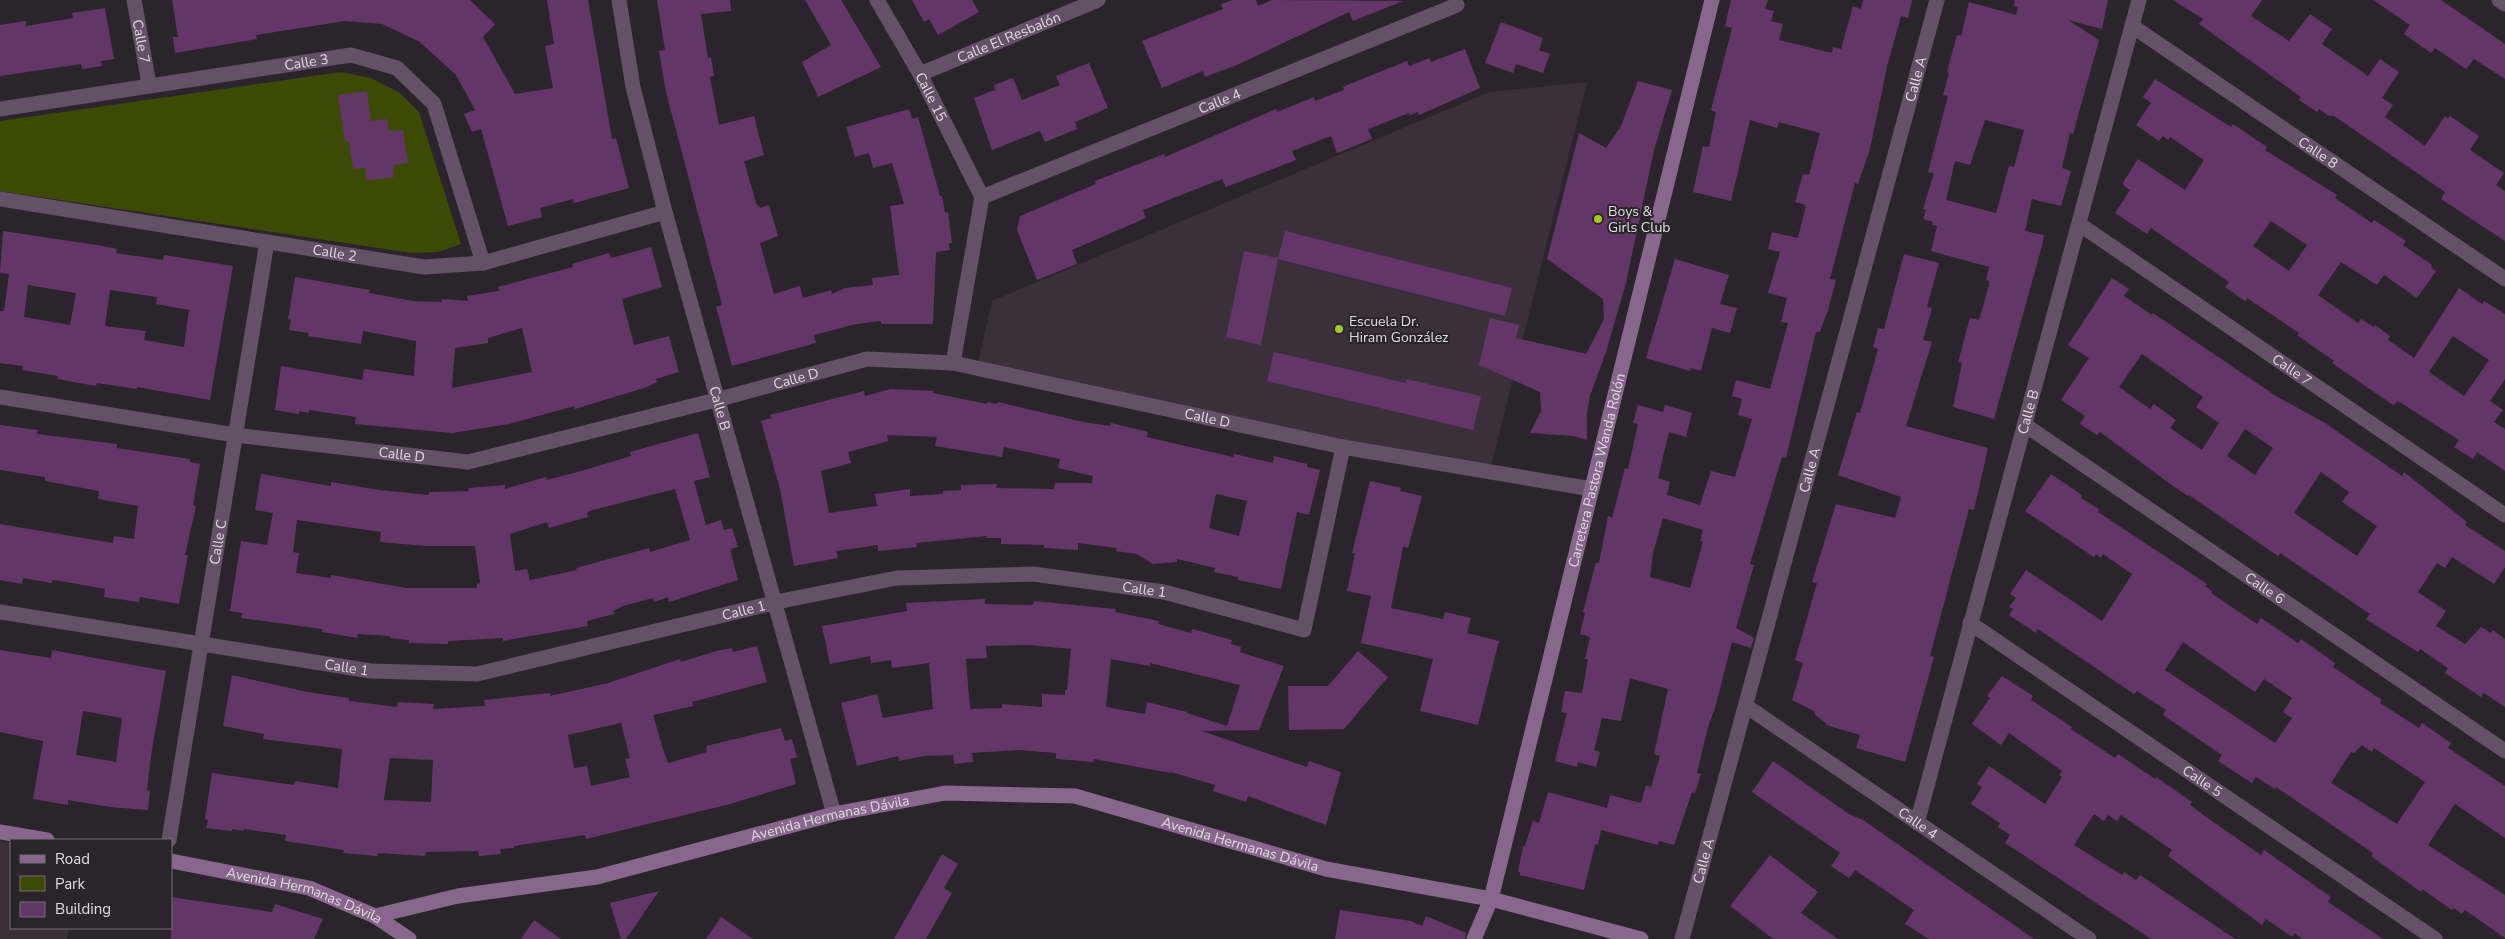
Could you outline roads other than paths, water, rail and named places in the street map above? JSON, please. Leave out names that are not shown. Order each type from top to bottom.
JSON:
[{"type":"street","name":"Calle 7","points":[[134,0],[149,84]]},
{"type":"street","name":"Calle B","points":[[619,0],[633,87],[665,212],[716,400],[834,814]]},
{"type":"street","name":"Calle 15","points":[[877,0],[920,74],[982,197]]},
{"type":"street","name":"Carretera Pastora Wanda Rolón","points":[[1474,939],[1492,899],[1712,0]]},
{"type":"street","name":"Calle A","points":[[1682,939],[1937,0]]},
{"type":"street","name":"Calle B","points":[[1917,823],[2139,0]]},
{"type":"street","points":[[2498,0],[2505,4]]},
{"type":"street","name":"Calle El Resbalón","points":[[920,74],[1092,1]]},
{"type":"street","name":"Calle 4","points":[[982,197],[1457,5]]},
{"type":"street","name":"Calle 8","points":[[2132,26],[2505,279]]},
{"type":"street","name":"Calle 3","points":[[0,109],[149,84],[351,54],[397,68],[434,104],[483,263]]},
{"type":"street","points":[[953,363],[982,197]]},
{"type":"street","name":"Calle 2","points":[[0,199],[424,268],[483,263],[665,212]]},
{"type":"street","name":"Calle 7","points":[[2079,224],[2505,515]]},
{"type":"street","name":"Calle C","points":[[169,839],[267,242]]},
{"type":"street","name":"Calle D","points":[[0,397],[235,435],[468,462],[716,400],[867,359],[953,363],[1344,447],[1592,489]]},
{"type":"street","name":"Calle 6","points":[[2025,425],[2505,751]]},
{"type":"street","name":"Calle 1","points":[[0,612],[371,671],[477,674],[774,603],[897,578],[1033,574],[1164,592],[1304,630],[1344,447]]},
{"type":"street","name":"Calle 5","points":[[1970,623],[2435,939]]},
{"type":"street","name":"Calle 4","points":[[1746,706],[2089,939]]},
{"type":"street","name":"Avenida Hermanas Dávila","points":[[172,861],[310,888],[375,916],[458,896],[597,877],[834,814],[945,793],[1075,796],[1326,869],[1492,899],[1641,939]]},
{"type":"street","points":[[0,832],[41,839]]},
{"type":"street","points":[[375,916],[409,939]]},
{"type":"place","name":"Boys & Girls Club","points":[[1598,219]]},
{"type":"place","name":"Escuela Dr. Hiram González","points":[[1339,329]]}]
